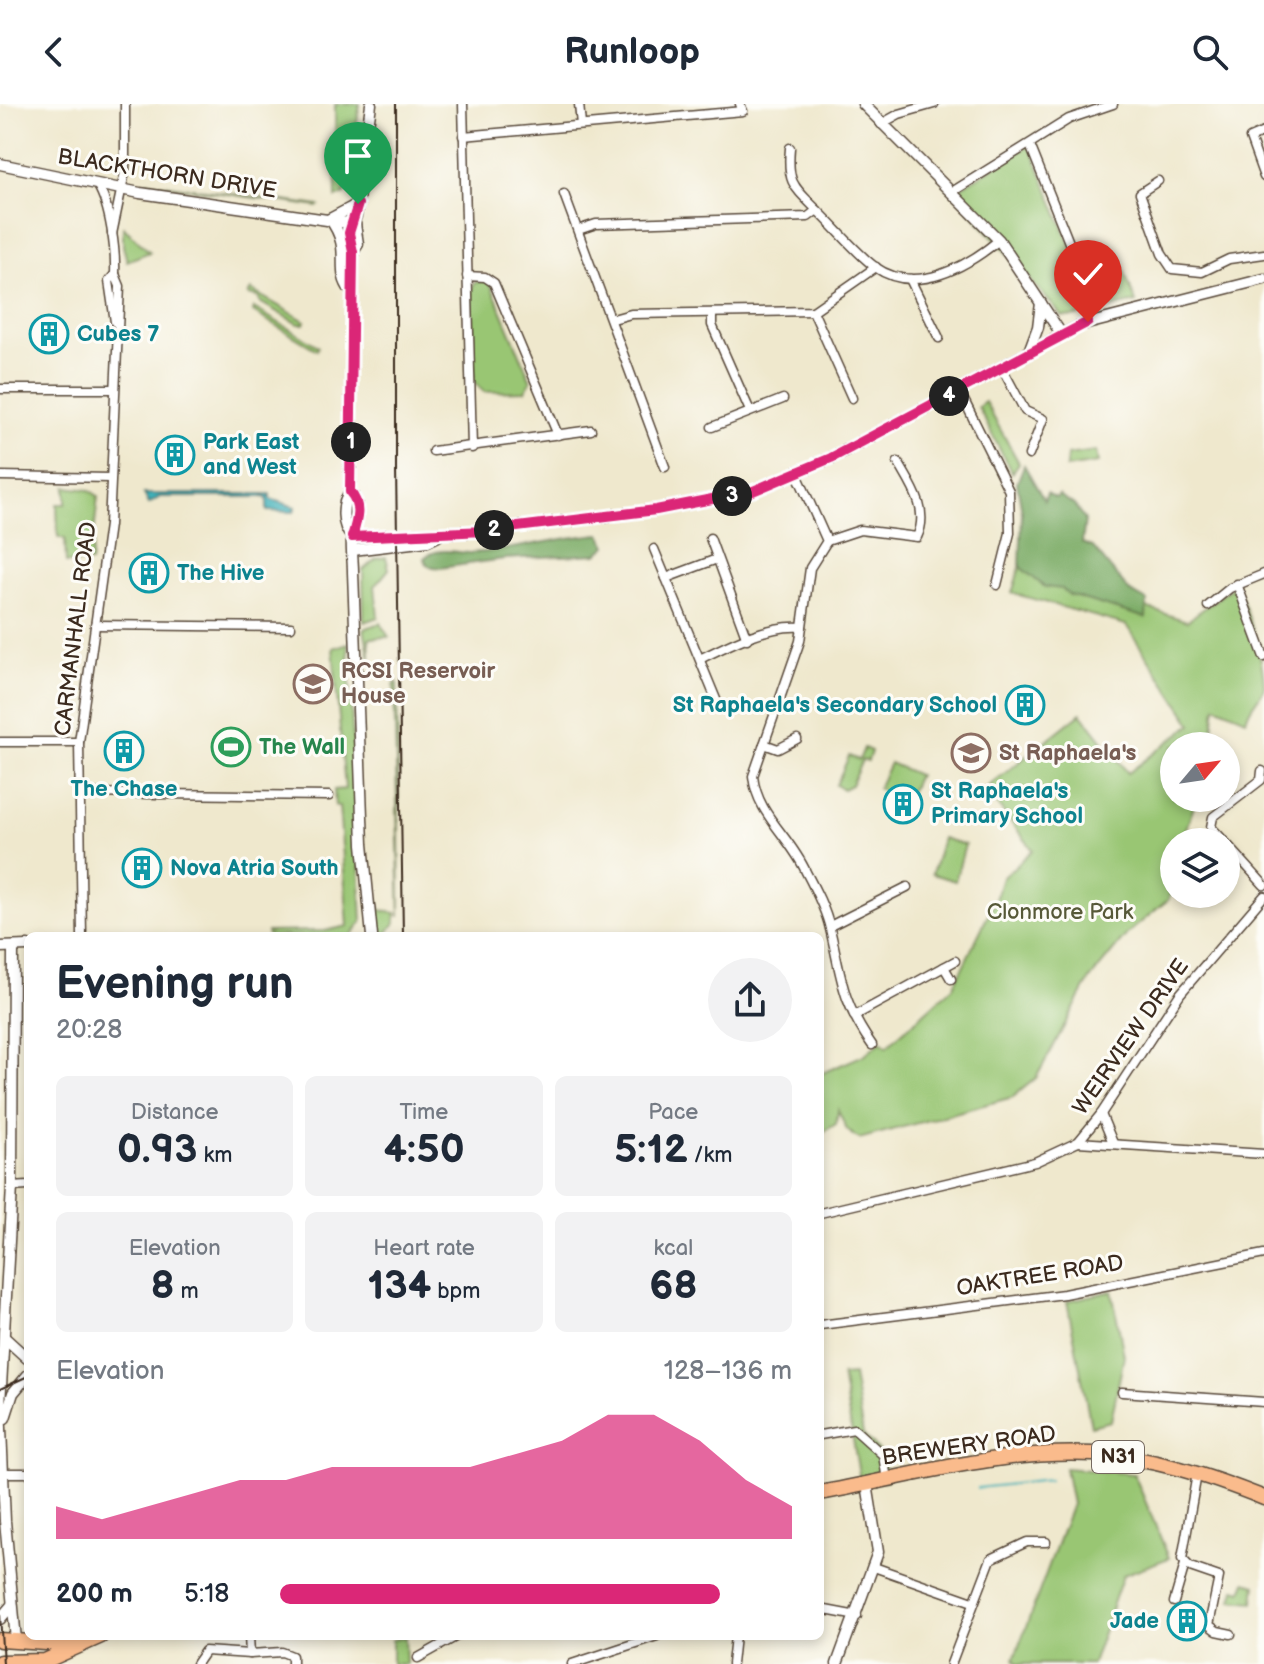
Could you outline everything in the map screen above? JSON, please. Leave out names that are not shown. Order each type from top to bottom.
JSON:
[{"type":"highway","name":"BREWERY ROAD","points":[[824,1492],[1056,1454],[1128,1458],[1197,1474],[1264,1498]]},
{"type":"highway","points":[[0,1640],[77,1645]]},
{"type":"highway","points":[[0,1662],[45,1661],[90,1640]]},
{"type":"street","name":"CARMANHALL ROAD","points":[[112,235],[121,190],[125,104]]},
{"type":"street","points":[[371,104],[355,224],[349,233],[353,252],[350,492],[356,499],[357,511],[352,537],[363,844],[372,932]]},
{"type":"street","points":[[463,104],[472,448]]},
{"type":"street","points":[[579,104],[581,125]]},
{"type":"street","points":[[863,104],[999,240],[1062,335]]},
{"type":"street","points":[[881,124],[899,114],[934,104]]},
{"type":"street","points":[[952,192],[1069,119],[1113,104]]},
{"type":"street","points":[[463,136],[742,108]]},
{"type":"street","points":[[1264,132],[1250,138],[1264,177]]},
{"type":"street","points":[[1030,145],[1080,270]]},
{"type":"street","points":[[790,148],[788,173],[791,184],[876,267],[910,279],[954,269],[999,240]]},
{"type":"street","name":"BLACKTHORN DRIVE","points":[[0,164],[121,190],[355,224]]},
{"type":"street","points":[[1158,181],[1140,193],[1162,254],[1172,269],[1202,272],[1229,259],[1264,254]]},
{"type":"street","name":"CARMANHALL ROAD","points":[[82,932],[79,742],[109,525],[120,281],[115,274],[107,203],[98,186]]},
{"type":"street","points":[[564,194],[613,319],[665,467]]},
{"type":"street","points":[[351,291],[343,281],[343,239],[330,219],[358,204]]},
{"type":"street","points":[[578,230],[596,224],[797,220],[817,210]]},
{"type":"street","points":[[613,319],[631,314],[813,311],[876,267]]},
{"type":"street","points":[[467,276],[485,277],[494,283],[558,435]]},
{"type":"street","points":[[910,279],[939,338]]},
{"type":"street","points":[[352,537],[439,535],[700,504],[753,491],[797,474],[1088,322],[1142,312],[1264,279]]},
{"type":"street","points":[[1028,354],[1038,327],[1041,303]]},
{"type":"street","points":[[813,311],[852,398]]},
{"type":"street","points":[[712,313],[712,325],[750,411]]},
{"type":"street","points":[[1002,368],[1025,411],[1043,419],[1029,455]]},
{"type":"street","points":[[0,389],[114,389]]},
{"type":"street","points":[[959,390],[1009,491],[1010,533],[997,585]]},
{"type":"street","points":[[712,427],[783,399]]},
{"type":"street","points":[[433,451],[591,430]]},
{"type":"street","points":[[873,1044],[854,1016],[840,984],[830,926],[805,869],[760,806],[753,776],[802,627],[810,568],[827,541],[860,530],[917,537],[923,518],[920,503],[898,462]]},
{"type":"street","points":[[797,474],[827,541]]},
{"type":"street","points":[[0,476],[110,478]]},
{"type":"street","points":[[353,550],[428,541],[439,535]]},
{"type":"street","points":[[710,538],[747,639]]},
{"type":"street","points":[[654,549],[720,709]]},
{"type":"street","points":[[666,578],[717,559]]},
{"type":"street","points":[[1208,606],[1237,584],[1264,574]]},
{"type":"street","points":[[1237,584],[1264,657]]},
{"type":"street","points":[[95,625],[291,627]]},
{"type":"street","points":[[700,659],[787,626],[802,627]]},
{"type":"street","points":[[764,744],[778,749],[797,739]]},
{"type":"street","points":[[0,742],[79,742]]},
{"type":"street","points":[[1212,828],[1213,817],[1261,780],[1262,771]]},
{"type":"street","points":[[78,793],[329,796]]},
{"type":"street","points":[[1240,858],[1264,885]]},
{"type":"street","points":[[830,926],[907,887]]},
{"type":"street","name":"WEIRVIEW DRIVE","points":[[824,1212],[1035,1162],[1078,1142],[1101,1114],[1180,994],[1264,896]]},
{"type":"street","points":[[0,947],[24,946]]},
{"type":"street","points":[[13,947],[12,1187],[0,1397],[16,1640]]},
{"type":"street","points":[[854,1016],[955,961]]},
{"type":"street","points":[[944,967],[951,979]]},
{"type":"street","points":[[0,1113],[14,1111]]},
{"type":"street","points":[[1101,1114],[1113,1143]]},
{"type":"street","points":[[1078,1142],[1264,1154]]},
{"type":"street","points":[[12,1187],[24,1186]]},
{"type":"street","name":"OAKTREE ROAD","points":[[824,1324],[1064,1294],[1264,1254]]},
{"type":"street","points":[[4,1336],[24,1356]]},
{"type":"street","points":[[2,1362],[24,1360]]},
{"type":"street","points":[[3,1423],[13,1393],[24,1380]]},
{"type":"street","points":[[1122,1392],[1264,1402]]},
{"type":"street","points":[[824,1434],[854,1429],[883,1455],[887,1480]]},
{"type":"street","points":[[3,1473],[24,1473]]},
{"type":"street","points":[[1174,1602],[1185,1564],[1181,1555],[1197,1474]]},
{"type":"street","points":[[837,1664],[857,1616],[878,1548],[867,1484]]},
{"type":"street","points":[[951,1664],[988,1564],[996,1554],[1027,1542],[1046,1542]]},
{"type":"street","points":[[1185,1564],[1219,1577],[1209,1625],[1217,1631],[1231,1634]]},
{"type":"street","points":[[874,1567],[973,1602]]},
{"type":"street","points":[[0,1619],[12,1605]]},
{"type":"street","points":[[824,1610],[857,1616]]},
{"type":"street","points":[[249,1640],[250,1654]]},
{"type":"street","points":[[418,1658],[450,1640]]},
{"type":"street","points":[[572,1664],[645,1640]]},
{"type":"street","points":[[732,1664],[735,1640]]},
{"type":"street","points":[[196,1664],[205,1651],[250,1654],[286,1652],[292,1656],[292,1664]]},
{"type":"green space","points":[[335,104],[360,104],[345,194],[336,198]]},
{"type":"green space","points":[[1030,145],[1082,274],[1120,260],[1136,302],[1072,317],[1062,316],[953,192]]},
{"type":"green space","points":[[145,182],[162,184],[319,206],[318,207]]},
{"type":"green space","points":[[123,227],[150,252],[127,261]]},
{"type":"green space","points":[[483,280],[490,283],[531,381],[525,391],[484,392],[474,382],[471,294],[474,283]]},
{"type":"green space","points":[[251,290],[305,321],[304,324],[298,324],[260,302],[258,297],[248,295]]},
{"type":"green space","points":[[254,308],[318,346],[317,350],[253,312]]},
{"type":"green space","points":[[985,402],[1019,463],[1012,473],[978,407]]},
{"type":"green space","points":[[1096,451],[1098,463],[1066,468],[1067,455]]},
{"type":"green space","points":[[1024,465],[1044,500],[1047,493],[1056,498],[1059,495],[1074,505],[1085,520],[1082,543],[1093,547],[1129,591],[1147,601],[1146,618],[1069,595],[1062,589],[1045,587],[1020,567],[1022,512],[1017,483]]},
{"type":"green space","points":[[66,487],[89,490],[98,496],[91,562],[66,563],[65,539],[58,537],[57,504],[66,504]]},
{"type":"green space","points":[[601,534],[607,546],[597,554],[504,559],[440,568],[428,566],[424,558],[441,551],[487,552]]},
{"type":"green space","points":[[386,557],[389,569],[375,586],[378,617],[364,622],[363,570],[376,559]]},
{"type":"green space","name":"Clonmore Park","points":[[1020,567],[1187,621],[1237,584],[1258,649],[1264,687],[1246,719],[1216,706],[1213,732],[1182,732],[1192,724],[1126,625],[1012,593]]},
{"type":"green space","points":[[380,623],[389,637],[369,638],[370,658],[364,629]]},
{"type":"green space","points":[[348,643],[362,922],[354,932],[267,932],[325,931],[348,926],[339,806],[335,806],[334,790],[345,789],[333,648]]},
{"type":"green space","points":[[397,682],[400,917],[394,685]]},
{"type":"green space","name":"Clonmore Park","points":[[1081,713],[1128,773],[1160,748],[1160,812],[1192,812],[1186,828],[1160,828],[1160,906],[1127,934],[1090,979],[1036,1078],[1013,1097],[859,1139],[847,1130],[838,1110],[836,1124],[824,1132],[824,1072],[864,1055],[881,1041],[887,1046],[953,987],[994,903],[1002,878],[1033,850],[985,789]]},
{"type":"green space","points":[[864,748],[871,751],[868,761],[862,760],[851,785],[843,789],[836,785],[849,756],[859,760]]},
{"type":"green space","points":[[890,763],[918,775],[907,799],[902,796],[900,800],[878,788]]},
{"type":"green space","points":[[942,838],[965,845],[955,881],[932,874]]},
{"type":"green space","points":[[377,897],[380,910],[396,913],[395,923],[388,932],[379,932]]},
{"type":"green space","points":[[1112,1291],[1124,1356],[1111,1421],[1091,1426],[1067,1301]]},
{"type":"green space","points":[[853,1375],[863,1435],[883,1455],[887,1480],[861,1486],[842,1376]]},
{"type":"green space","points":[[1065,1468],[1134,1474],[1169,1558],[1123,1575],[1092,1664],[1018,1664],[1014,1659],[1072,1504]]},
{"type":"green space","points":[[1246,1582],[1256,1585],[1254,1602],[1232,1600],[1235,1589],[1242,1591]]},
{"type":"green space","points":[[392,1640],[405,1640],[406,1664],[392,1664]]},
{"type":"water","points":[[144,494],[270,494],[270,499],[295,507],[294,512],[267,511],[267,498],[262,497],[160,497],[149,504]]},
{"type":"waterway","points":[[978,1488],[1049,1480]]},
{"type":"tram line","points":[[396,104],[396,469],[403,932]]},
{"type":"tram line","points":[[0,1389],[24,1378]]},
{"type":"tram line","points":[[0,1614],[3,1664]]},
{"type":"place","name":"Cubes 7","points":[[49,334]]},
{"type":"place","name":"Park East and West","points":[[175,455]]},
{"type":"place","name":"The Hive","points":[[149,573]]},
{"type":"place","name":"RCSI Reservoir House","points":[[313,684]]},
{"type":"place","name":"St Raphaela's Secondary School","points":[[1025,705]]},
{"type":"place","name":"The Wall","points":[[231,747]]},
{"type":"place","name":"The Chase","points":[[124,751]]},
{"type":"place","name":"St Raphaela's","points":[[971,753]]},
{"type":"place","name":"St Raphaela's Primary School","points":[[903,804]]},
{"type":"place","name":"Nova Atria South","points":[[142,868]]},
{"type":"place","name":"Jade","points":[[1187,1621]]},
{"type":"route","points":[[358,204],[355,224],[349,233],[353,252],[350,492],[356,499],[357,517],[352,537],[485,531],[700,504],[753,491],[831,458],[1088,322]]}]
